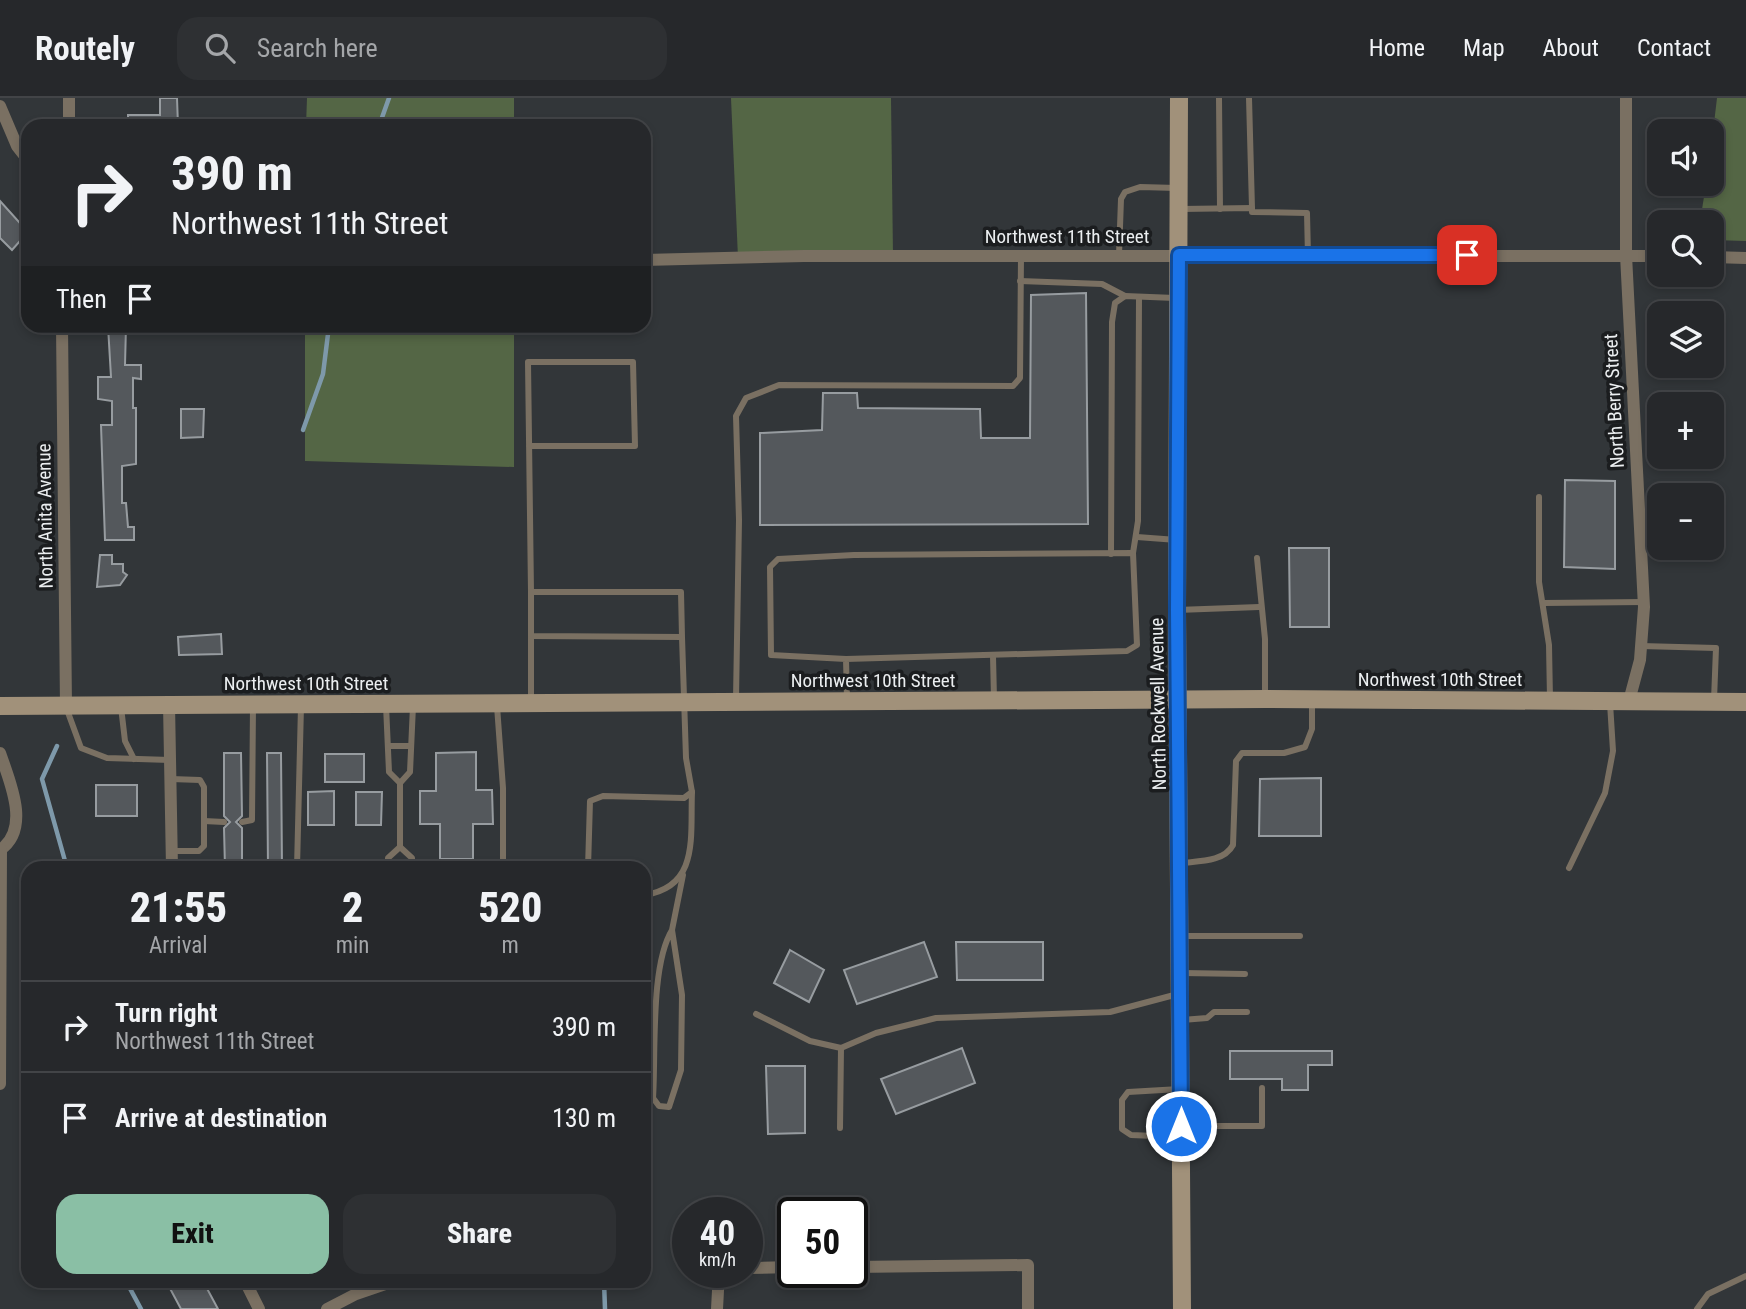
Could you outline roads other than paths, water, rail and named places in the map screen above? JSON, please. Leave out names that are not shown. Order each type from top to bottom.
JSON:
[{"type":"main road","name":"North Rockwell Avenue","points":[[1179,98],[1177,610],[1180,700],[1182,1309]]},
{"type":"main road","name":"Northwest 10th Street","points":[[0,706],[1265,699],[1746,702]]},
{"type":"street","points":[[69,98],[69,119]]},
{"type":"street","name":"North Berry Street","points":[[1626,98],[1626,255],[1644,602],[1641,646],[1629,701]]},
{"type":"street","points":[[0,106],[21,151]]},
{"type":"street","name":"Northwest 11th Street","points":[[651,260],[1021,255],[1647,256]]},
{"type":"street","points":[[1724,257],[1746,258]]},
{"type":"street","name":"North Anita Avenue","points":[[62,333],[66,706]]},
{"type":"street","points":[[169,704],[172,861]]},
{"type":"street","points":[[0,753],[13,795],[17,826],[14,838],[1,850],[0,1084]]},
{"type":"street","points":[[868,1267],[1028,1265],[1028,1309]]},
{"type":"street","points":[[248,1288],[259,1309]]},
{"type":"street","points":[[327,1309],[374,1288]]},
{"type":"street","points":[[717,1309],[718,1288]]},
{"type":"lane","points":[[1219,98],[1220,209]]},
{"type":"lane","points":[[1249,98],[1252,212],[1307,213],[1308,256]]},
{"type":"lane","points":[[1119,255],[1121,199],[1125,192],[1140,187],[1179,188]]},
{"type":"lane","points":[[1179,209],[1252,208]]},
{"type":"lane","points":[[736,701],[739,520],[736,416],[746,398],[779,386],[1013,386],[1020,378],[1021,255]]},
{"type":"lane","points":[[1020,281],[1102,284],[1125,296],[1179,298]]},
{"type":"lane","points":[[1111,554],[1112,322],[1115,303],[1125,296]]},
{"type":"lane","points":[[1133,552],[854,555],[778,559],[770,567],[771,655],[846,659],[1114,653],[1138,645],[1133,552],[1137,537],[1139,297]]},
{"type":"lane","points":[[529,446],[635,446],[633,362],[528,362],[531,703]]},
{"type":"lane","points":[[1539,497],[1539,582],[1549,645],[1550,701]]},
{"type":"lane","points":[[1137,537],[1178,540]]},
{"type":"lane","points":[[1256,558],[1259,607],[1265,639],[1265,699]]},
{"type":"lane","points":[[531,592],[681,592],[683,702],[692,792],[689,859],[683,875],[672,930],[682,995],[681,1070],[669,1107],[659,1106],[653,1098],[660,976],[666,939],[672,930]]},
{"type":"lane","points":[[1543,603],[1644,602]]},
{"type":"lane","points":[[1177,610],[1259,607]]},
{"type":"lane","points":[[531,636],[682,637]]},
{"type":"lane","points":[[1641,646],[1716,648],[1714,701]]},
{"type":"lane","points":[[993,656],[994,701]]},
{"type":"lane","points":[[846,659],[847,701]]},
{"type":"lane","points":[[1180,863],[1217,858],[1229,852],[1233,845],[1236,761],[1242,753],[1291,752],[1306,747],[1312,729],[1312,700]]},
{"type":"lane","points":[[1569,868],[1605,793],[1613,751],[1610,701]]},
{"type":"lane","points":[[386,703],[389,772],[400,783]]},
{"type":"lane","points":[[388,861],[400,847],[400,783],[410,772],[412,703]]},
{"type":"lane","points":[[497,703],[503,788],[503,861]]},
{"type":"lane","points":[[242,822],[252,820],[253,704]]},
{"type":"lane","points":[[297,861],[301,704]]},
{"type":"lane","points":[[120,705],[125,741],[134,759]]},
{"type":"lane","points":[[66,706],[81,748],[107,758],[170,760]]},
{"type":"lane","points":[[389,746],[410,746]]},
{"type":"lane","points":[[170,779],[200,780],[204,787],[204,846],[199,851],[171,851]]},
{"type":"lane","points":[[588,861],[590,801],[603,796],[684,798],[692,792]]},
{"type":"lane","points":[[204,821],[224,822]]},
{"type":"lane","points":[[400,847],[412,861]]},
{"type":"lane","points":[[651,894],[660,893],[683,875]]},
{"type":"lane","points":[[1180,936],[1300,936]]},
{"type":"lane","points":[[1180,973],[1245,974]]},
{"type":"lane","points":[[755,1014],[810,1041],[841,1048],[876,1033],[936,1017],[1110,1012],[1180,994]]},
{"type":"lane","points":[[1180,1020],[1207,1018],[1214,1012],[1247,1012]]},
{"type":"lane","points":[[840,1128],[841,1048]]},
{"type":"lane","points":[[1181,1089],[1128,1092],[1122,1100],[1122,1129],[1131,1135],[1262,1126],[1262,1088]]},
{"type":"lane","points":[[1697,1309],[1708,1294],[1746,1276]]},
{"type":"waterway","points":[[382,119],[389,98]]},
{"type":"waterway","points":[[303,430],[323,374],[328,333]]},
{"type":"waterway","points":[[57,746],[42,779],[65,861]]},
{"type":"waterway","points":[[130,1288],[141,1309]]},
{"type":"waterway","points":[[604,1288],[605,1309]]}]
